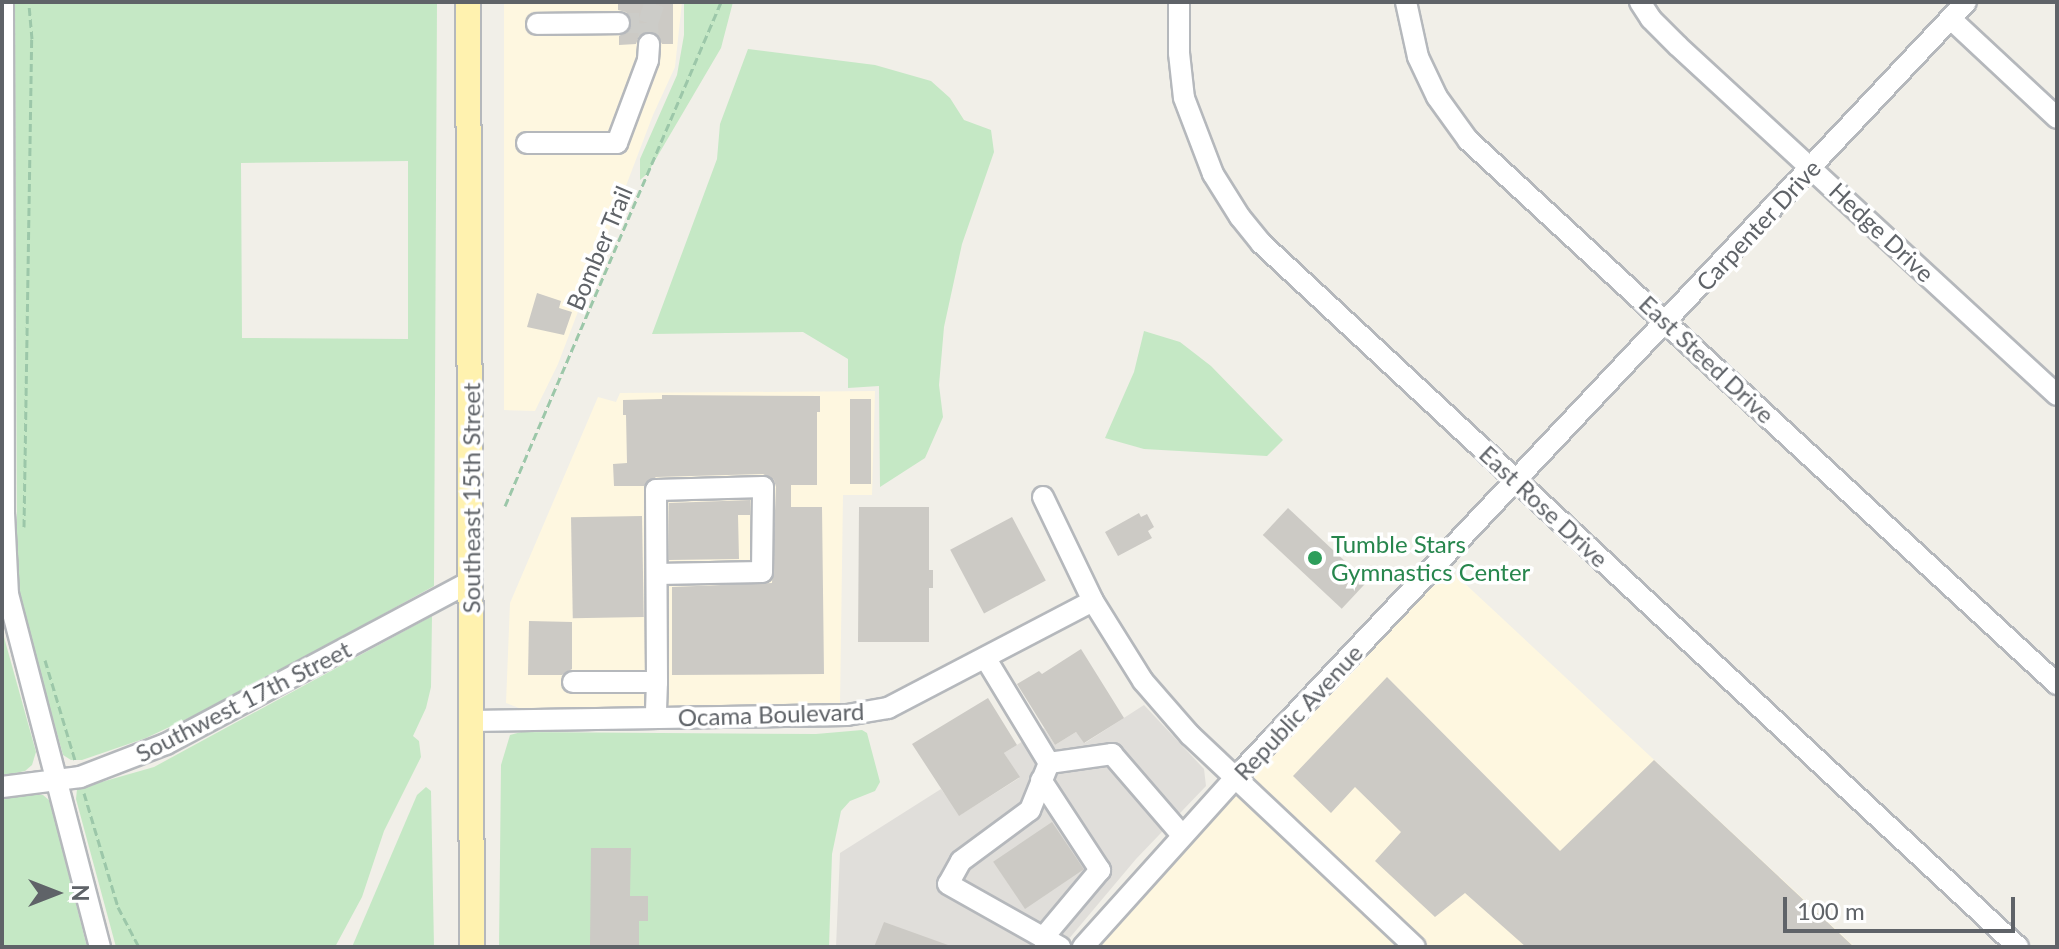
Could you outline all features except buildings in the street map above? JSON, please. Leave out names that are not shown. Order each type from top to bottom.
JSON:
[{"type":"main road","name":"Southeast 15th Street","points":[[471,2],[472,947]]},
{"type":"street","points":[[3,2],[4,513],[8,594],[100,947]]},
{"type":"street","name":"East Rose Drive","points":[[1179,2],[1184,98],[1213,174],[1240,217],[1301,281],[2018,947]]},
{"type":"street","name":"East Steed Drive","points":[[1406,2],[1418,57],[1437,97],[1468,140],[2057,684]]},
{"type":"street","name":"Hedge Drive","points":[[1640,2],[1651,19],[1678,46],[2057,395]]},
{"type":"street","name":"Carpenter Drive","points":[[1516,481],[1966,2]]},
{"type":"street","points":[[1951,19],[2057,118]]},
{"type":"street","points":[[537,24],[619,23]]},
{"type":"street","points":[[527,143],[617,143],[648,60],[649,44]]},
{"type":"street","name":"Republic Avenue","points":[[1083,947],[1182,835],[1516,481]]},
{"type":"street","points":[[656,717],[656,490],[763,487],[762,572],[657,574]]},
{"type":"street","points":[[1043,497],[1093,601],[1143,681],[1190,735],[1415,947]]},
{"type":"street","name":"Southwest 17th Street","points":[[2,787],[80,777],[166,744],[256,699],[471,581]]},
{"type":"street","name":"Ocama Boulevard","points":[[471,721],[847,715],[888,708],[1093,601]]},
{"type":"street","points":[[986,659],[1100,870],[1052,943],[948,884],[961,861],[1030,810],[1045,771]]},
{"type":"street","points":[[573,682],[657,682]]},
{"type":"street","points":[[1045,771],[1112,754],[1182,835]]},
{"type":"path","points":[[23,542],[32,39],[29,2]]},
{"type":"path","name":"Bomber Trail","points":[[505,506],[721,2]]},
{"type":"path","points":[[44,658],[75,760]]},
{"type":"path","points":[[84,791],[118,907],[139,947]]},
{"type":"shaded area","points":[[504,2],[682,2],[675,67],[653,115],[558,364],[535,411],[504,410]]},
{"type":"shaded area","points":[[875,391],[872,495],[843,495],[840,705],[519,708],[506,703],[510,603],[598,397],[616,402],[620,393]]},
{"type":"shaded area","points":[[1446,566],[1855,947],[1097,947],[1188,841],[1323,702]]},
{"type":"shaded area","points":[[1144,705],[1204,769],[1206,786],[1136,859],[1062,947],[836,947],[840,853],[941,789],[960,815],[1019,778],[1004,753],[1044,728],[1055,745],[1076,732],[1085,743]]},
{"type":"green space","points":[[15,2],[437,2],[434,586],[229,699],[146,738],[82,760],[71,760],[63,755],[21,603],[17,563]],"holes":[[[408,161],[408,339],[242,338],[241,163]]]},
{"type":"green space","points":[[684,2],[733,2],[721,48],[647,174],[640,180],[640,159],[677,75],[684,35]]},
{"type":"green space","points":[[748,49],[875,65],[931,81],[950,98],[964,120],[991,130],[994,152],[962,244],[944,327],[939,385],[943,417],[925,458],[880,487],[879,386],[848,388],[848,359],[803,332],[652,334],[717,159],[720,124]]},
{"type":"green space","points":[[1144,331],[1180,342],[1211,366],[1283,440],[1267,456],[1144,449],[1105,438],[1134,372]]},
{"type":"green space","points":[[432,616],[431,687],[426,708],[413,736],[419,741],[421,757],[384,831],[362,897],[335,947],[116,947],[76,799],[77,789],[154,767]]},
{"type":"green space","points":[[2,630],[36,752],[32,765],[25,771],[2,776]]},
{"type":"green space","points":[[862,730],[867,733],[880,782],[875,791],[850,801],[841,811],[832,854],[829,947],[499,947],[501,765],[510,735],[521,732],[816,734]]},
{"type":"green space","points":[[426,787],[431,791],[434,947],[352,947],[417,795]]},
{"type":"green space","points":[[2,795],[43,795],[50,801],[87,947],[2,947]]},
{"type":"tunnel","points":[[648,23],[655,2]]},
{"type":"tunnel","points":[[619,23],[648,23],[649,44]]},
{"type":"place","name":"Tumble Stars Gymnastics Center","points":[[1315,558]]}]
